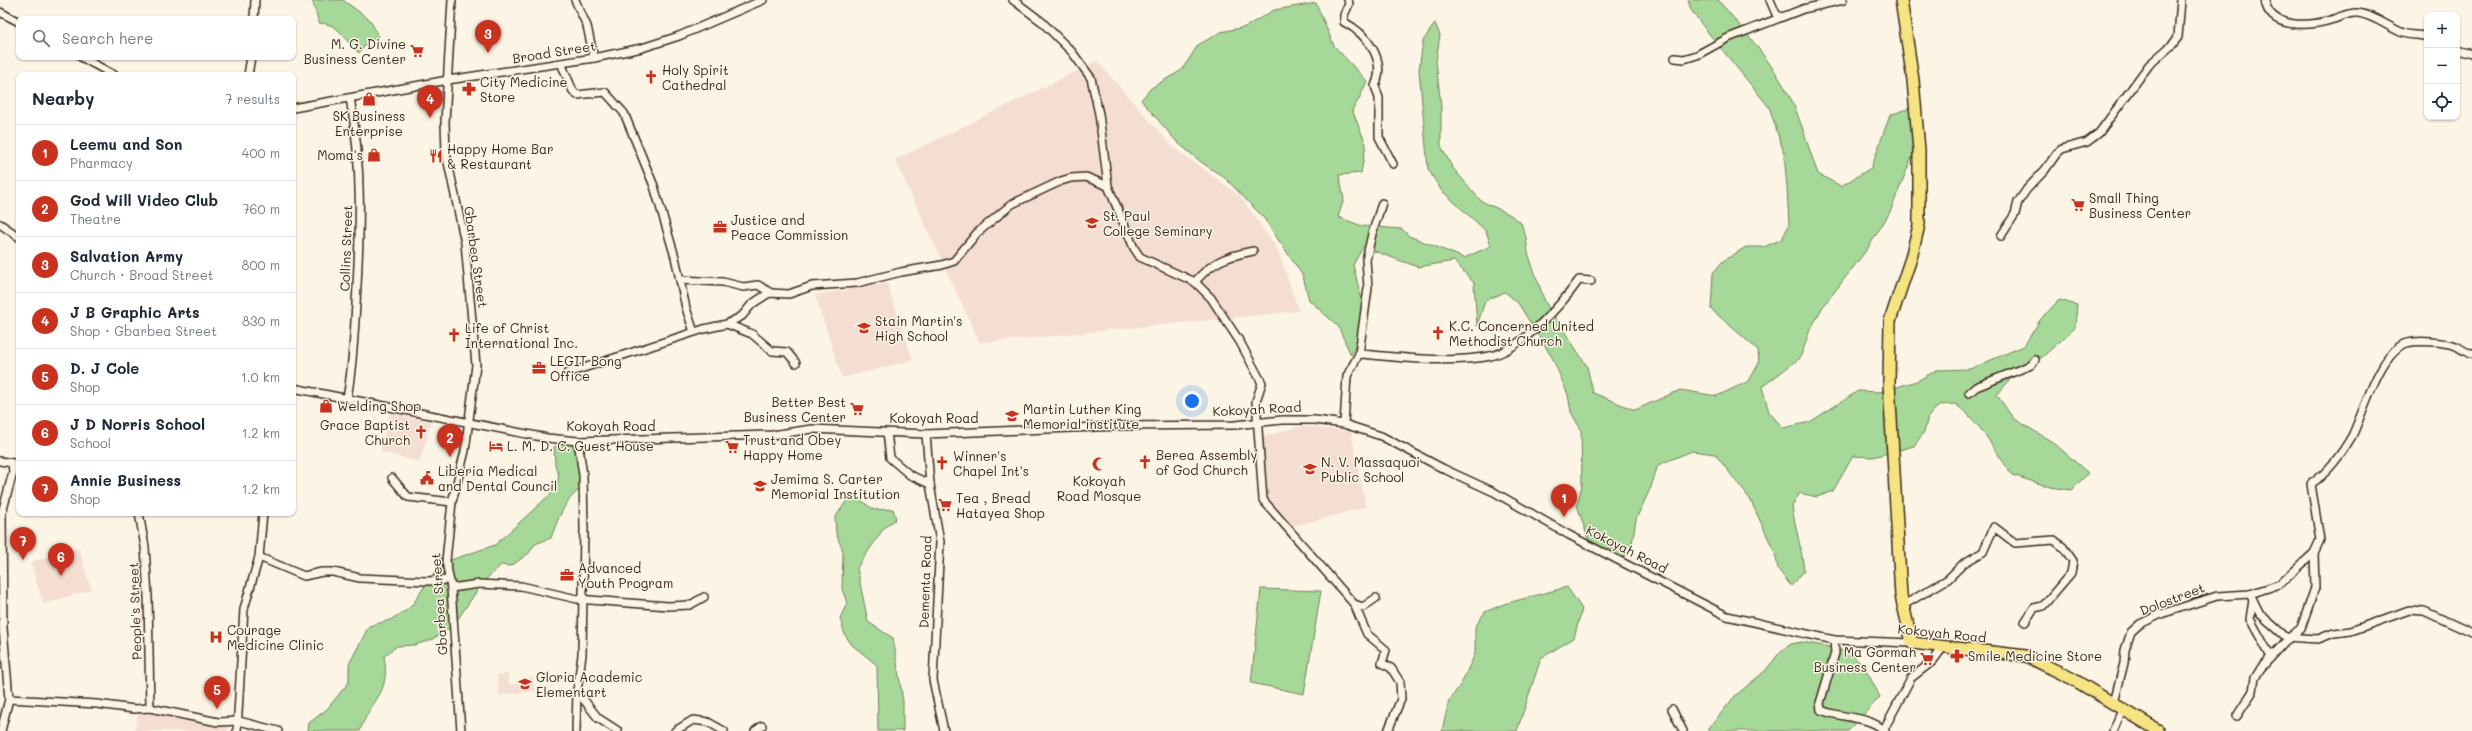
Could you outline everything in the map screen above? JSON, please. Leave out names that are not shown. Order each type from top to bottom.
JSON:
[{"type":"main road","points":[[1901,0],[1913,80],[1919,178],[1919,225],[1911,258],[1890,321],[1890,425],[1902,606],[1912,643]]},
{"type":"main road","name":"Kokoyah Road","points":[[1912,643],[2026,656],[2044,664],[2159,731]]},
{"type":"street","points":[[254,16],[255,0]]},
{"type":"street","name":"Gbarbea Street","points":[[452,0],[445,122],[446,153],[465,243],[476,365],[465,452],[452,502],[446,562],[452,588],[453,634],[461,731]]},
{"type":"street","points":[[575,0],[587,26],[594,58]]},
{"type":"street","name":"Broad Street","points":[[296,107],[448,80],[594,58],[642,48],[679,36],[763,0]]},
{"type":"street","points":[[1013,0],[1041,21],[1067,46],[1091,78],[1099,114],[1108,186],[1134,248],[1140,257],[1194,282],[1211,298],[1240,342],[1262,383],[1256,401],[1263,500],[1354,604],[1367,634],[1386,650],[1382,663],[1391,668],[1400,682],[1401,699],[1388,731]]},
{"type":"street","points":[[1348,0],[1349,4],[1344,15],[1344,22],[1364,34],[1377,59],[1379,78],[1375,86],[1378,98],[1379,137],[1393,164]]},
{"type":"street","points":[[1770,0],[1776,14],[1781,17]]},
{"type":"street","points":[[1676,58],[1684,59],[1697,55],[1728,38],[1803,9],[1843,0]]},
{"type":"street","points":[[2001,236],[2015,214],[2018,202],[2027,189],[2045,170],[2057,154],[2062,149],[2087,142],[2099,134],[2149,65],[2173,44],[2178,37],[2181,0]]},
{"type":"street","points":[[2265,0],[2266,11],[2273,18],[2286,22],[2316,23],[2349,13],[2359,13],[2403,33],[2424,36]]},
{"type":"street","points":[[0,12],[16,20]]},
{"type":"street","points":[[2460,51],[2472,54]]},
{"type":"street","points":[[86,60],[108,72]]},
{"type":"street","points":[[248,72],[250,60]]},
{"type":"street","points":[[561,63],[573,91],[577,95],[606,92],[624,113],[654,186],[680,280],[687,312],[694,332]]},
{"type":"street","name":"Collins Street","points":[[347,398],[355,345],[360,218],[359,161],[350,98]]},
{"type":"street","points":[[680,280],[723,282],[743,287],[758,285],[772,293],[789,294],[812,286],[857,283],[901,272],[942,265],[961,254],[977,233],[994,218],[1012,204],[1030,194],[1070,178],[1096,179],[1108,186]]},
{"type":"street","points":[[1344,424],[1347,376],[1359,354],[1368,288],[1366,260],[1372,234],[1382,203]]},
{"type":"street","points":[[0,224],[16,235]]},
{"type":"street","points":[[1194,282],[1210,265],[1234,255],[1254,251]]},
{"type":"street","points":[[1359,354],[1436,359],[1492,356],[1517,343],[1547,317],[1580,280],[1590,280]]},
{"type":"street","points":[[568,373],[694,332],[727,324],[742,316],[752,304],[772,293]]},
{"type":"street","points":[[727,324],[752,334],[772,351],[786,352],[796,363]]},
{"type":"street","points":[[2237,716],[2253,691],[2255,678],[2271,657],[2301,628],[2314,597],[2314,553],[2320,540],[2311,484],[2327,474],[2351,437],[2388,356],[2406,344],[2425,341],[2456,346],[2464,353],[2472,353]]},
{"type":"street","points":[[1969,393],[1976,388],[2031,365],[2035,360]]},
{"type":"street","name":"Kokoyah Road","points":[[296,389],[469,421],[547,438],[578,441],[764,435],[812,429],[926,434],[1121,426],[1258,424],[1282,420],[1315,420],[1344,424],[1381,436],[1444,469],[1494,492],[1569,535],[1727,616],[1834,640],[1912,643]]},
{"type":"street","points":[[887,432],[890,458],[910,475],[930,484]]},
{"type":"street","name":"Dementa Road","points":[[926,434],[930,484],[940,542],[934,680],[944,731]]},
{"type":"street","points":[[576,731],[576,691],[582,655],[584,530],[583,475],[578,441]]},
{"type":"street","points":[[0,461],[16,464],[2,513],[1,544],[3,628],[9,700],[1,731]]},
{"type":"street","points":[[392,478],[408,497],[452,502]]},
{"type":"street","name":"People's Street","points":[[140,516],[145,547],[148,596],[150,708]]},
{"type":"street","points":[[237,731],[239,721],[244,609],[259,557],[263,516]]},
{"type":"street","points":[[1902,606],[1948,578],[1964,563],[1983,552],[1994,527],[2015,543],[2054,540],[2063,547],[2073,561],[2071,573],[2043,606],[2034,608],[2025,622]]},
{"type":"street","name":"Dolostreet","points":[[2114,731],[2125,650],[2131,632],[2140,624],[2161,614],[2217,596],[2252,597],[2280,584],[2314,553]]},
{"type":"street","points":[[259,557],[304,576],[322,572],[333,572],[360,578],[427,581],[449,580]]},
{"type":"street","points":[[452,588],[479,584],[521,586],[582,600],[668,606],[690,605],[704,597]]},
{"type":"street","points":[[2252,597],[2260,614],[2289,638],[2318,639],[2334,633],[2351,631],[2409,610],[2424,611],[2472,633]]},
{"type":"street","points":[[2252,597],[2250,619],[2271,657]]},
{"type":"street","points":[[1354,604],[1363,607],[1376,598]]},
{"type":"street","points":[[1834,640],[1835,653],[1820,703],[1821,710],[1848,719],[1868,720],[1884,730],[1911,678],[1933,661],[1944,646]]},
{"type":"street","points":[[576,691],[598,718],[618,731]]},
{"type":"street","points":[[9,700],[97,704],[134,709],[150,708],[218,722],[239,721],[278,731]]},
{"type":"street","points":[[1672,709],[1683,731]]},
{"type":"street","points":[[675,731],[693,720],[708,722],[724,731]]},
{"type":"street","points":[[755,731],[762,726]]},
{"type":"shaded area","name":"St. Paul College Seminary","points":[[1097,61],[1173,147],[1240,196],[1278,250],[1299,311],[980,343],[895,160]]},
{"type":"shaded area","name":"Stain Martin's High School","points":[[887,283],[913,360],[842,378],[815,295]]},
{"type":"shaded area","points":[[390,413],[431,422],[420,462],[380,452]]},
{"type":"shaded area","name":"N. V. Massaquoi Public School","points":[[1301,426],[1351,431],[1366,507],[1290,527],[1265,501],[1259,438]]},
{"type":"shaded area","points":[[79,548],[91,590],[43,604],[31,562]]},
{"type":"shaded area","name":"Gloria Academic Elementart","points":[[508,674],[509,685],[524,683],[524,678],[533,677],[535,691],[499,695],[497,675]]},
{"type":"shaded area","points":[[148,710],[228,725],[229,731],[134,731],[138,714]]},
{"type":"green space","points":[[312,0],[343,0],[370,20],[379,37],[368,42],[359,53],[333,26],[319,23]]},
{"type":"green space","points":[[1688,0],[1718,0],[1748,35],[1776,73],[1791,99],[1799,117],[1818,174],[1841,186],[1871,168],[1890,115],[1913,107],[1916,147],[1890,212],[1868,248],[1822,308],[1810,330],[1800,358],[1762,387],[1769,412],[1783,428],[1810,422],[1858,391],[1880,392],[1917,381],[1937,370],[1970,369],[2024,346],[2040,320],[2059,300],[2077,305],[2075,328],[2041,358],[2014,375],[1997,395],[2013,418],[2054,443],[2088,473],[2072,490],[2050,487],[2012,475],[1980,428],[1964,411],[1955,404],[1939,405],[1928,417],[1924,432],[1914,446],[1873,457],[1853,456],[1833,491],[1817,497],[1800,493],[1792,506],[1804,571],[1791,586],[1778,569],[1775,553],[1750,499],[1715,454],[1692,451],[1658,465],[1651,487],[1636,519],[1631,550],[1618,563],[1591,548],[1577,505],[1582,485],[1581,430],[1571,412],[1568,395],[1553,359],[1518,303],[1505,292],[1485,301],[1477,326],[1474,283],[1454,261],[1418,267],[1363,247],[1353,265],[1367,320],[1351,355],[1338,326],[1309,300],[1303,276],[1263,217],[1225,178],[1201,162],[1177,142],[1141,100],[1151,88],[1182,70],[1198,45],[1221,32],[1245,27],[1274,10],[1316,3],[1334,46],[1367,81],[1352,110],[1366,144],[1361,173],[1339,175],[1344,199],[1338,217],[1362,226],[1402,229],[1409,236],[1464,258],[1491,246],[1486,231],[1441,190],[1428,169],[1419,70],[1423,41],[1435,23],[1440,35],[1436,61],[1441,107],[1441,146],[1452,167],[1481,201],[1509,214],[1521,223],[1526,237],[1528,253],[1545,302],[1587,366],[1593,393],[1635,410],[1680,390],[1717,396],[1749,381],[1759,363],[1758,350],[1711,309],[1713,273],[1723,261],[1746,247],[1764,247],[1782,239],[1789,225],[1787,187],[1784,153],[1769,107],[1706,30],[1691,10]]},
{"type":"green space","points":[[564,442],[585,445],[583,488],[567,503],[559,517],[551,538],[535,544],[529,553],[514,564],[509,566],[501,565],[483,582],[453,626],[431,640],[415,645],[397,646],[384,656],[385,680],[379,696],[364,720],[360,731],[308,731],[309,723],[327,709],[349,682],[349,664],[369,626],[390,620],[407,610],[413,604],[431,576],[445,562],[495,545],[555,490],[559,476],[555,465],[554,447]]},
{"type":"green space","points":[[849,497],[859,499],[874,510],[893,509],[896,519],[884,528],[857,568],[868,622],[893,638],[903,701],[903,731],[878,731],[877,665],[852,645],[845,635],[840,618],[847,603],[842,589],[843,551],[836,533],[835,518]]},
{"type":"green space","points":[[1567,587],[1582,609],[1574,638],[1541,658],[1517,731],[1442,731],[1449,701],[1461,684],[1475,654],[1475,627],[1485,612],[1504,604]]},
{"type":"green space","points":[[1261,589],[1321,591],[1304,694],[1251,683]]},
{"type":"green space","points":[[1802,642],[1832,648],[1851,655],[1865,669],[1872,681],[1880,697],[1848,731],[1709,731],[1709,728],[1735,696],[1765,671],[1781,651],[1791,644]]},
{"type":"place","name":"M. G. Divine Business Center","points":[[417,51]]},
{"type":"place","name":"Salvation Army","points":[[488,53]]},
{"type":"place","name":"Holy Spirit Cathedral","points":[[651,77]]},
{"type":"place","name":"City Medicine Store","points":[[469,89]]},
{"type":"place","name":"SK Business Enterprise","points":[[369,99]]},
{"type":"place","name":"J B Graphic Arts","points":[[430,118]]},
{"type":"place","name":"Moma's","points":[[374,155]]},
{"type":"place","name":"Happy Home Bar & Restaurant","points":[[436,156]]},
{"type":"place","name":"Small Thing Business Center","points":[[2078,205]]},
{"type":"place","name":"St. Paul College Seminary","points":[[1092,223]]},
{"type":"place","name":"Justice and Peace Commission","points":[[720,227]]},
{"type":"place","name":"Stain Martin's High School","points":[[864,328]]},
{"type":"place","name":"K.C. Concerned United Methodist Church","points":[[1438,333]]},
{"type":"place","name":"Life of Christ International Inc.","points":[[454,335]]},
{"type":"place","name":"LEGIT Bong Office","points":[[539,368]]},
{"type":"place","name":"Welding Shop","points":[[326,406]]},
{"type":"place","name":"Better Best Business Center","points":[[857,409]]},
{"type":"place","name":"Martin Luther King Memorial institute","points":[[1012,416]]},
{"type":"place","name":"Grace Baptist Church","points":[[421,432]]},
{"type":"place","name":"L. M. D. C. Guest House","points":[[496,446]]},
{"type":"place","name":"Trust and Obey Happy Home","points":[[732,447]]},
{"type":"place","name":"God Will Video Club","points":[[450,457]]},
{"type":"place","name":"Berea Assembly of God Church","points":[[1145,462]]},
{"type":"place","name":"Winner's Chapel Int's","points":[[942,463]]},
{"type":"place","name":"Kokoyah Road Mosque","points":[[1099,464]]},
{"type":"place","name":"N. V. Massaquoi Public School","points":[[1310,469]]},
{"type":"place","name":"Liberia Medical and Dental Council","points":[[427,478]]},
{"type":"place","name":"Jemima S. Carter Memorial Institution","points":[[760,486]]},
{"type":"place","name":"Tea , Bread Hatayea Shop","points":[[945,505]]},
{"type":"place","name":"Leemu and Son","points":[[1564,517]]},
{"type":"place","name":"Annie Business","points":[[23,560]]},
{"type":"place","name":"Advanced Youth Program","points":[[567,575]]},
{"type":"place","name":"J D Norris School","points":[[61,576]]},
{"type":"place","name":"Courage Medicine Clinic","points":[[216,637]]},
{"type":"place","name":"Smile Medicine Store","points":[[1957,656]]},
{"type":"place","name":"Ma Gormah Business Center","points":[[1927,659]]},
{"type":"place","name":"Gloria Academic Elementart","points":[[525,684]]},
{"type":"place","name":"D. J Cole","points":[[217,709]]}]
